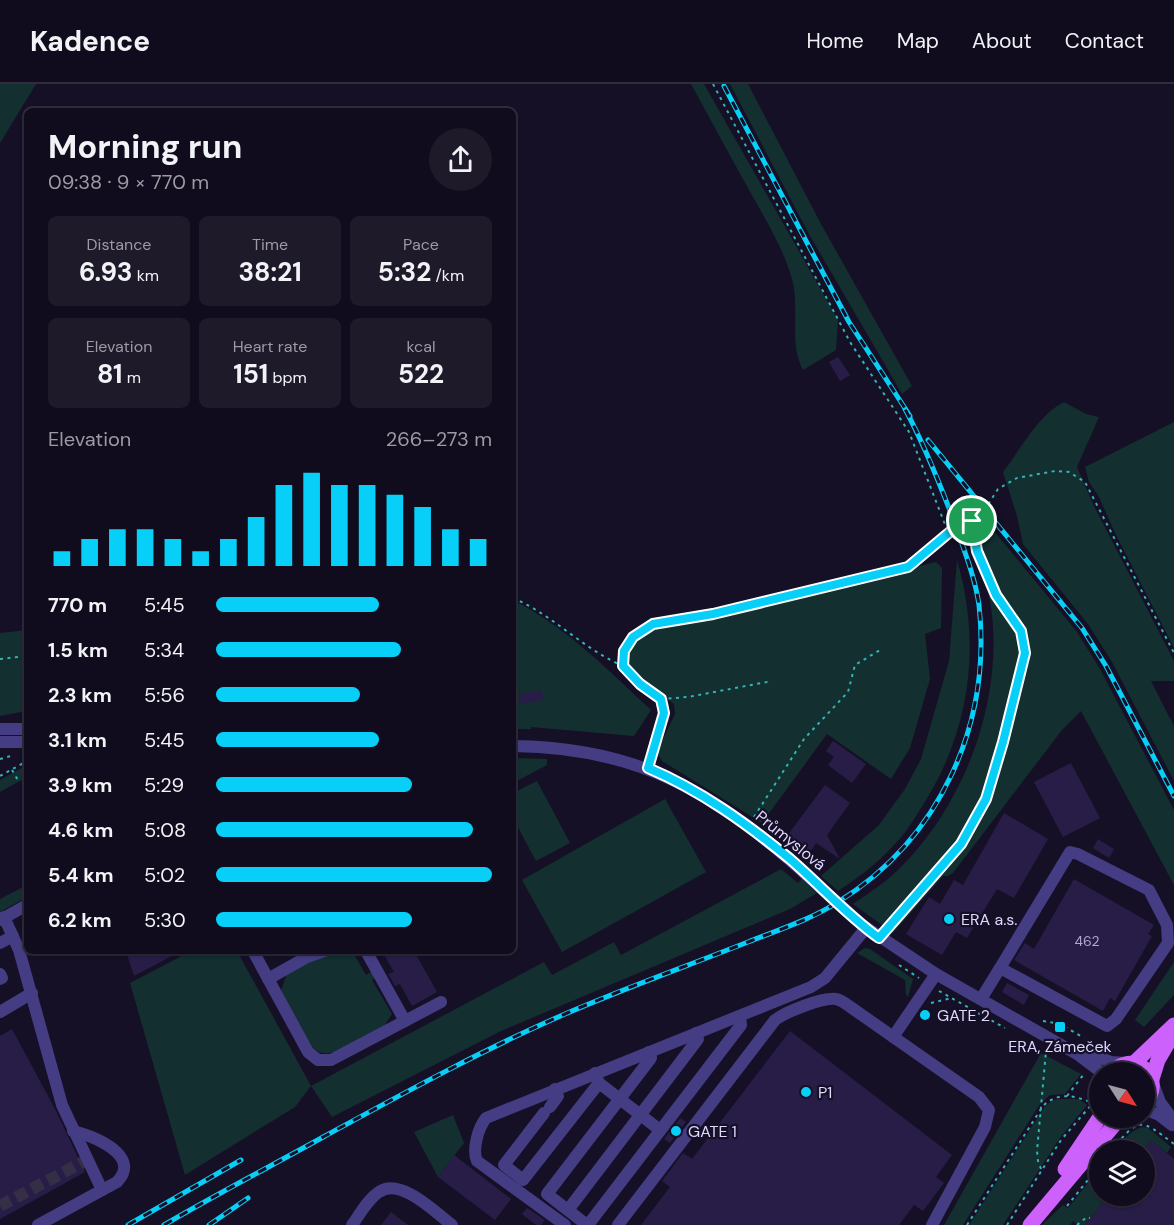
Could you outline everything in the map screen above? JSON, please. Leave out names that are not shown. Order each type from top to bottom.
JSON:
[{"type":"main road","points":[[1131,1062],[1174,1025]]},
{"type":"main road","points":[[1155,1070],[1158,1060],[1174,1034]]},
{"type":"main road","points":[[1029,1225],[1089,1122]]},
{"type":"main road","points":[[1029,1225],[1111,1128]]},
{"type":"street","points":[[0,729],[24,729]]},
{"type":"street","points":[[0,742],[24,742]]},
{"type":"street","name":"Průmyslová","points":[[516,746],[588,752],[617,758],[648,768],[691,788],[747,826],[879,938],[936,974],[1077,1054],[1089,1070]]},
{"type":"street","points":[[981,999],[1070,852],[1149,890],[1167,925],[1168,943],[1116,1019],[1107,1026],[1000,968]]},
{"type":"street","points":[[24,907],[2,918],[13,936],[32,993],[62,1105],[85,1161],[102,1190]]},
{"type":"street","points":[[519,1184],[501,1180],[476,1158],[481,1127],[486,1118],[555,1089],[597,1078],[649,1052],[819,983],[862,924]]},
{"type":"street","points":[[0,943],[13,936]]},
{"type":"street","points":[[255,954],[309,1052],[318,1060],[331,1060],[441,1002]]},
{"type":"street","points":[[268,979],[316,954]]},
{"type":"street","points":[[368,954],[405,1022]]},
{"type":"street","points":[[893,1037],[936,974]]},
{"type":"street","points":[[0,1012],[32,993]]},
{"type":"street","points":[[618,1225],[769,1027],[781,1016],[820,1001],[835,999],[849,1006],[979,1097],[989,1110],[986,1127],[932,1225]]},
{"type":"street","points":[[649,1052],[651,1058],[547,1194],[588,1225],[741,1025],[740,1016]]},
{"type":"street","name":"Průmyslová","points":[[1022,1022],[1097,1057],[1124,1062]]},
{"type":"street","points":[[568,1210],[698,1039],[696,1033]]},
{"type":"street","points":[[597,1078],[619,1099],[660,1130]]},
{"type":"street","points":[[519,1184],[597,1078]]},
{"type":"street","points":[[555,1089],[558,1096],[504,1165],[519,1184],[565,1225]]},
{"type":"street","name":"Průmyslová","points":[[1155,1089],[1160,1102],[1174,1121]]},
{"type":"street","points":[[1155,1113],[1174,1127]]},
{"type":"street","points":[[38,1225],[120,1178],[122,1161],[116,1151],[102,1140],[73,1131]]},
{"type":"street","points":[[352,1225],[374,1196],[387,1187],[394,1187],[409,1193],[452,1225]]},
{"type":"path","points":[[713,84],[850,342],[909,432],[948,533]]},
{"type":"path","points":[[623,666],[624,651],[633,637],[653,624],[713,614],[908,567],[948,533],[972,521],[985,509],[998,489],[1017,478],[1055,471],[1078,475],[1091,491],[1174,653]]},
{"type":"path","points":[[879,938],[961,844],[986,799],[1025,653],[1021,631],[996,595],[977,551],[972,521]]},
{"type":"path","points":[[516,599],[534,608],[605,658],[623,666],[640,684],[661,699],[688,697],[772,681]]},
{"type":"path","points":[[747,826],[804,739],[848,692],[855,665],[880,650]]},
{"type":"path","points":[[0,659],[24,656]]},
{"type":"path","points":[[648,768],[664,713],[661,699]]},
{"type":"path","points":[[0,759],[18,754]]},
{"type":"path","points":[[0,776],[24,763]]},
{"type":"path","points":[[12,770],[19,782]]},
{"type":"path","points":[[928,1004],[936,1000],[952,998],[1014,1033]]},
{"type":"path","points":[[1038,1020],[1060,1024],[1087,1039]]},
{"type":"path","points":[[1042,1170],[1037,1151],[1046,1051],[1056,1056]]},
{"type":"path","points":[[1067,1096],[1085,1073],[1089,1074]]},
{"type":"path","points":[[966,1225],[1041,1108],[1052,1098],[1067,1096],[1089,1107]]},
{"type":"path","points":[[1007,1225],[1061,1140],[1089,1116]]},
{"type":"path","points":[[1120,1140],[1131,1127],[1140,1124],[1148,1125],[1174,1143]]},
{"type":"path","points":[[1066,1206],[1089,1179]]},
{"type":"path","points":[[1077,1225],[1087,1217],[1090,1218]]},
{"type":"green space","points":[[0,84],[36,84],[0,143]]},
{"type":"green space","points":[[691,84],[704,84],[838,320],[836,350],[803,370],[796,348],[794,288],[784,255]]},
{"type":"green space","points":[[730,84],[748,84],[821,224],[912,386],[902,394],[810,236]]},
{"type":"green space","points":[[1064,402],[1086,414],[1099,417],[1077,467],[1094,506],[1174,661],[1174,681],[1151,681],[1174,726],[1174,781],[1112,662],[1088,624],[1023,544],[1003,472],[1030,433],[1046,415]]},
{"type":"green space","points":[[1174,422],[1174,648],[1099,497],[1089,482],[1085,467]]},
{"type":"green space","points":[[985,520],[1077,632],[1100,669],[1174,810],[1174,885],[1081,711],[1062,730],[953,873],[943,876],[893,933],[853,904],[895,873],[923,842],[944,812],[962,779],[976,745],[986,709],[992,673],[993,637],[990,601],[982,566],[970,532]]},
{"type":"green space","points":[[957,560],[965,592],[970,656],[961,719],[951,750],[938,779],[902,836],[875,864],[838,891],[821,876],[879,825],[905,789],[921,759],[949,661]]},
{"type":"green space","points":[[936,562],[942,568],[941,628],[925,634],[930,679],[910,748],[891,779],[827,734],[762,823],[662,761],[657,752],[675,714],[674,704],[644,682],[629,665],[626,655],[628,646],[635,639],[666,625],[686,623]]},
{"type":"green space","points":[[516,602],[569,636],[651,710],[634,736],[531,727],[531,729],[516,729]]},
{"type":"green space","points":[[24,630],[24,712],[0,716],[0,633]]},
{"type":"green space","points":[[516,758],[547,759],[547,765],[516,781]]},
{"type":"green space","points":[[24,767],[24,779],[0,792],[0,780]]},
{"type":"green space","points":[[537,781],[570,843],[536,861],[516,824],[516,792]]},
{"type":"green space","points":[[665,799],[706,872],[562,952],[522,880]]},
{"type":"green space","points":[[781,869],[798,883],[802,879],[817,893],[790,909],[501,1031],[332,1117],[311,1086],[544,962],[552,975],[614,942],[621,955]]},
{"type":"green space","points":[[24,887],[24,899],[0,912],[0,899]]},
{"type":"green space","points":[[865,948],[870,949],[913,979],[908,997],[905,980],[857,953]]},
{"type":"green space","points":[[185,954],[239,954],[311,1086],[295,1107],[185,1175],[130,983]]},
{"type":"green space","points":[[324,954],[354,954],[366,975],[373,971],[377,977],[372,980],[392,1014],[384,1026],[334,1052],[318,1052],[310,1045],[281,990],[287,974]]},
{"type":"green space","points":[[1174,962],[1174,995],[1144,1027],[1135,1020]]},
{"type":"green space","points":[[1041,1053],[1081,1074],[1065,1094],[1050,1095],[1040,1104],[963,1225],[944,1225]]},
{"type":"green space","points":[[1059,1099],[1079,1099],[1087,1105],[1060,1138],[1003,1225],[969,1225],[1045,1106]]},
{"type":"green space","points":[[453,1115],[464,1143],[438,1177],[414,1132]]},
{"type":"green space","points":[[1138,1128],[1148,1128],[1171,1147],[1167,1153],[1155,1143],[1155,1140],[1123,1140]]},
{"type":"green space","points":[[1089,1182],[1089,1206],[1100,1206],[1085,1225],[1078,1225],[1073,1221],[1070,1225],[1042,1225],[1063,1205],[1068,1208]]},
{"type":"building","points":[[838,357],[850,375],[840,381],[829,362]]},
{"type":"building","points":[[541,690],[544,700],[519,704],[519,694]]},
{"type":"building","points":[[833,741],[866,764],[852,783],[828,765],[834,757],[826,751]]},
{"type":"building","points":[[1071,763],[1100,818],[1063,837],[1034,782]]},
{"type":"building","points":[[825,785],[850,803],[827,835],[840,859],[816,843],[810,852],[787,836]]},
{"type":"building","points":[[1004,813],[1048,839],[1014,898],[997,889],[967,938],[956,932],[942,955],[906,934],[929,897],[940,904],[954,880],[963,885]]},
{"type":"building","points":[[1098,839],[1114,849],[1109,858],[1093,848]]},
{"type":"building","points":[[1074,879],[1154,925],[1148,934],[1152,936],[1115,1001],[1110,998],[1103,1011],[1014,960],[1025,943],[1034,949]]},
{"type":"building","points":[[127,954],[175,954],[134,976]]},
{"type":"building","points":[[384,954],[416,954],[437,992],[412,1006],[400,984],[395,986],[388,974],[394,972]]},
{"type":"building","points":[[1007,983],[1029,995],[1024,1005],[1002,992]]},
{"type":"building","points":[[12,1029],[55,1109],[85,1172],[0,1219],[0,1036]]},
{"type":"building","name":"P1","points":[[790,1031],[952,1155],[936,1177],[944,1183],[923,1211],[914,1205],[899,1225],[641,1225],[670,1187],[662,1181],[683,1153],[692,1159]]},
{"type":"building","name":"GATE 1","points":[[680,1118],[686,1122],[670,1143],[664,1139]]},
{"type":"building","points":[[1155,1143],[1174,1159],[1174,1225],[1085,1225],[1100,1206],[1155,1206]]},
{"type":"building","points":[[454,1155],[511,1199],[495,1220],[438,1177]]},
{"type":"building","points":[[527,1208],[545,1220],[541,1225],[536,1225],[522,1214]]},
{"type":"building","points":[[391,1212],[408,1225],[381,1225]]},
{"type":"tunnel","points":[[0,1206],[83,1162]]},
{"type":"railway","points":[[724,86],[849,322],[910,416]]},
{"type":"railway","points":[[164,1225],[384,1104],[504,1042],[588,1004],[816,914],[838,902],[874,876],[905,846],[931,812],[952,774],[967,735],[977,693],[981,649],[979,605],[969,564],[938,480],[905,409]]},
{"type":"railway","points":[[928,440],[1082,628],[1106,666],[1174,796]]},
{"type":"railway","points":[[128,1225],[241,1160]]},
{"type":"railway","points":[[209,1225],[248,1198]]},
{"type":"place","name":"ERA a.s.","points":[[949,919]]},
{"type":"place","name":"GATE 2","points":[[925,1015]]},
{"type":"place","name":"ERA, Zámeček","points":[[1060,1027]]},
{"type":"place","name":"P1","points":[[806,1092]]},
{"type":"place","name":"GATE 1","points":[[676,1131]]},
{"type":"route","points":[[972,521],[977,551],[996,595],[1021,631],[1025,653],[986,799],[961,844],[932,880],[879,938],[789,859],[727,812],[691,788],[648,768],[664,713],[661,699],[640,684],[623,666],[624,651],[633,637],[653,624],[713,614],[908,567],[951,531],[972,521]]}]
